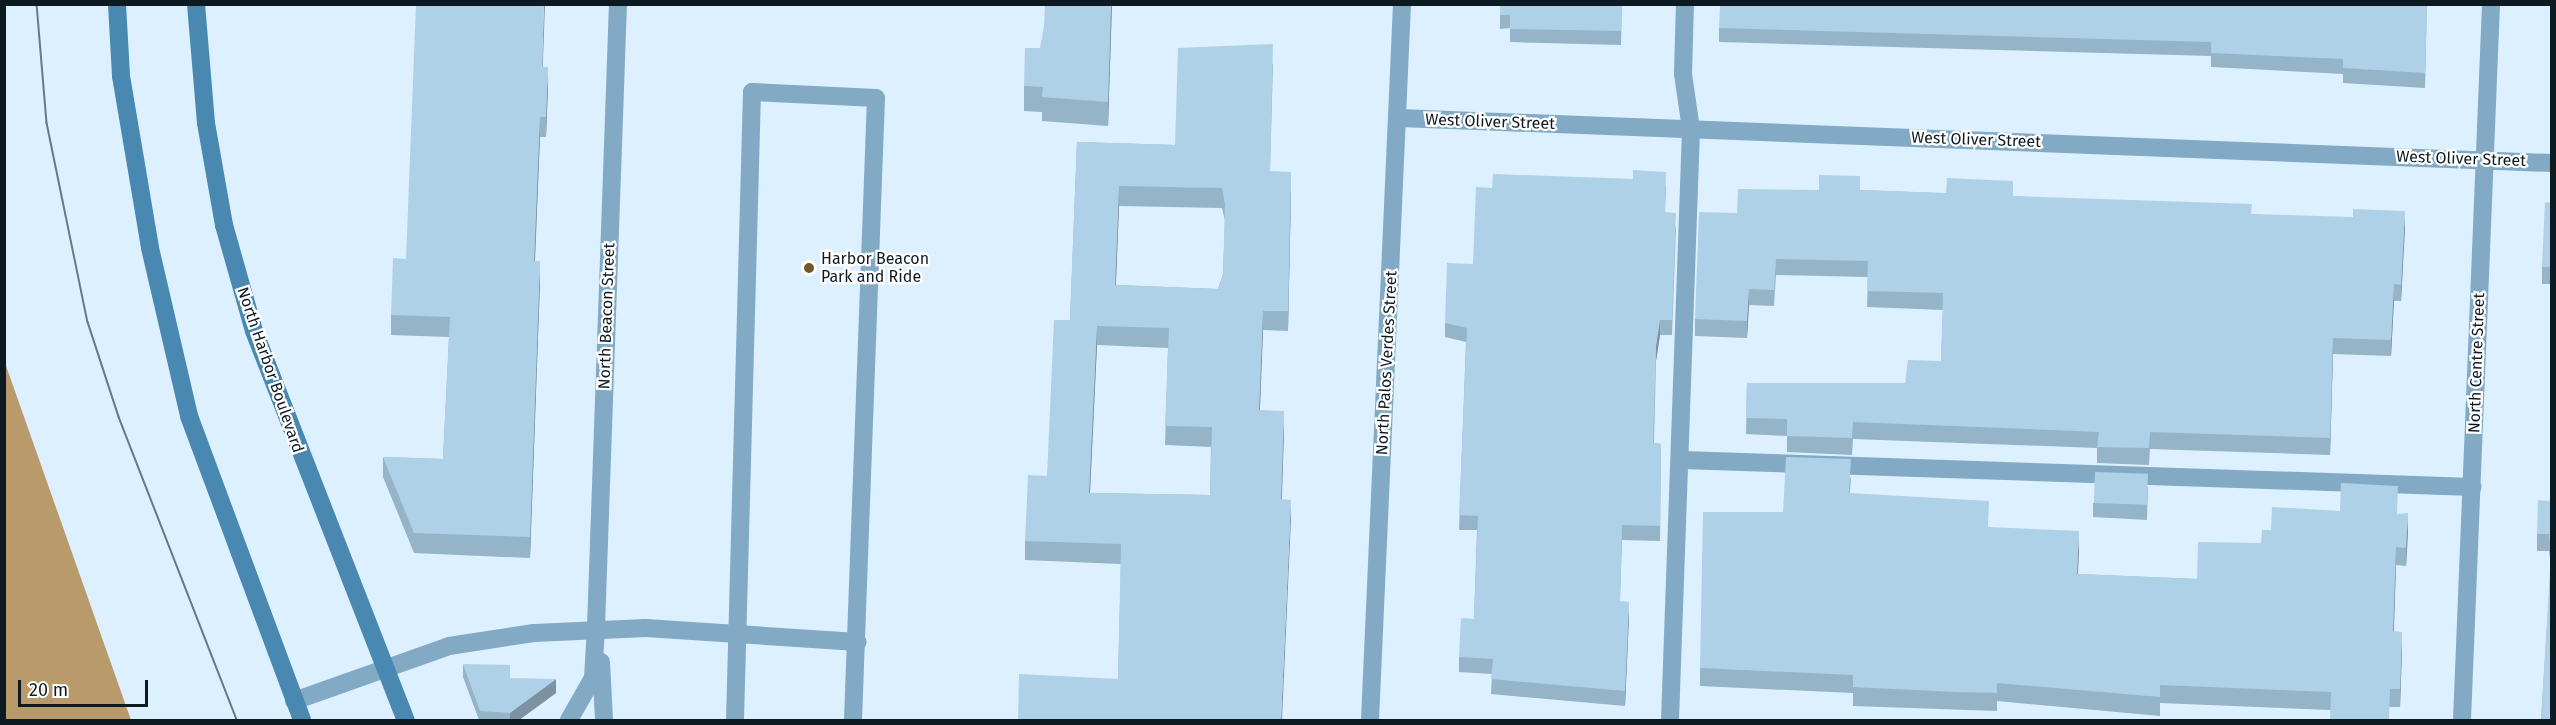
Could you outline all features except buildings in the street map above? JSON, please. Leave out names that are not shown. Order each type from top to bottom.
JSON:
[{"type":"main road","points":[[117,4],[121,76],[150,248],[189,416],[302,720]]},
{"type":"main road","name":"North Harbor Boulevard","points":[[196,4],[206,123],[230,248],[290,430],[406,720]]},
{"type":"street","name":"North Beacon Street","points":[[569,720],[593,678],[597,627],[618,4]]},
{"type":"street","name":"North Palos Verdes Street","points":[[1370,720],[1400,118],[1402,4]]},
{"type":"street","points":[[1670,720],[1682,460],[1691,129],[1683,74],[1685,4]]},
{"type":"street","name":"North Centre Street","points":[[2462,720],[2491,4]]},
{"type":"street","points":[[735,720],[752,92],[876,99],[858,642],[853,720]]},
{"type":"street","name":"West Oliver Street","points":[[1400,118],[2552,163]]},
{"type":"street","points":[[1682,460],[2473,486]]},
{"type":"street","points":[[294,701],[449,646],[597,627],[858,642]]},
{"type":"street","name":"North Beacon Street","points":[[597,627],[604,720]]},
{"type":"shaded area","points":[[5,363],[131,720],[5,720]]},
{"type":"tram line","points":[[37,4],[47,123],[88,322],[119,417],[237,720]]},
{"type":"place","name":"Harbor Beacon Park and Ride","points":[[809,268]]}]
